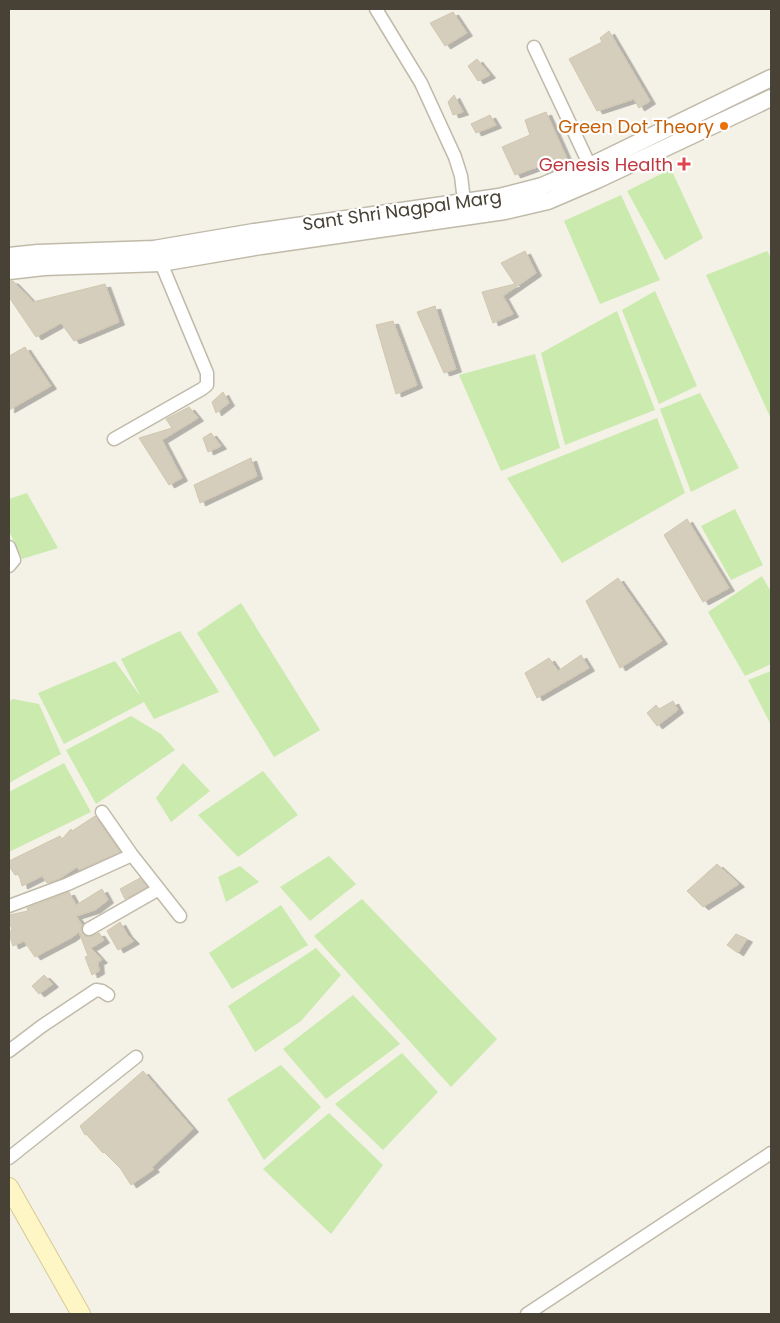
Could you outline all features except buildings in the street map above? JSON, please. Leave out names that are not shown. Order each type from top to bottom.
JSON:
[{"type":"main road","points":[[9,1187],[81,1314]]},
{"type":"street","points":[[376,9],[422,83],[455,157],[461,176],[465,209]]},
{"type":"street","points":[[534,47],[590,166]]},
{"type":"street","name":"Sant Shri Nagpal Marg","points":[[9,271],[44,267],[161,263],[465,209],[499,197],[542,186],[590,166],[771,78]]},
{"type":"street","points":[[747,90],[766,103]]},
{"type":"street","name":"Sant Shri Nagpal Marg","points":[[9,256],[38,253],[154,249],[254,232],[465,209],[505,211],[548,201],[766,103]]},
{"type":"street","points":[[114,439],[202,389],[207,384],[207,373],[161,263]]},
{"type":"street","points":[[9,547],[14,560],[9,566]]},
{"type":"street","points":[[102,812],[132,855],[180,916]]},
{"type":"street","points":[[9,906],[68,884],[132,855]]},
{"type":"street","points":[[89,929],[159,889]]},
{"type":"street","points":[[9,1051],[42,1026],[94,992],[99,990],[108,995]]},
{"type":"street","points":[[9,1158],[136,1057]]},
{"type":"street","points":[[527,1314],[771,1153]]},
{"type":"green space","points":[[671,169],[703,238],[665,260],[627,191]]},
{"type":"green space","points":[[621,195],[660,280],[600,304],[564,221]]},
{"type":"green space","points":[[767,251],[771,258],[771,419],[706,275]]},
{"type":"green space","points":[[655,291],[697,386],[659,404],[622,310]]},
{"type":"green space","points":[[617,311],[655,410],[565,445],[541,353]]},
{"type":"green space","points":[[535,354],[560,448],[501,471],[459,375]]},
{"type":"green space","points":[[700,393],[739,468],[691,492],[660,409]]},
{"type":"green space","points":[[657,418],[685,493],[562,563],[507,478]]},
{"type":"green space","points":[[27,493],[58,548],[22,559],[9,531],[9,499]]},
{"type":"green space","points":[[735,509],[763,565],[731,580],[701,526]]},
{"type":"green space","points":[[762,576],[771,592],[771,664],[745,676],[708,612]]},
{"type":"green space","points":[[241,603],[320,730],[274,757],[197,633]]},
{"type":"green space","points":[[180,631],[219,692],[154,719],[144,702],[64,744],[38,693],[115,661],[141,697],[121,659]]},
{"type":"green space","points":[[771,671],[771,725],[748,680]]},
{"type":"green space","points":[[13,699],[39,704],[61,754],[9,783],[9,701]]},
{"type":"green space","points":[[131,716],[161,734],[175,750],[96,804],[66,750]]},
{"type":"green space","points":[[64,763],[91,812],[9,852],[9,792]]},
{"type":"green space","points":[[183,763],[210,791],[171,822],[156,798]]},
{"type":"green space","points":[[263,771],[298,815],[238,857],[198,815]]},
{"type":"green space","points":[[329,856],[356,884],[310,921],[280,887]]},
{"type":"green space","points":[[240,866],[259,882],[226,902],[218,877]]},
{"type":"green space","points":[[362,899],[497,1039],[451,1087],[314,936]]},
{"type":"green space","points":[[281,905],[308,945],[232,989],[209,953]]},
{"type":"green space","points":[[316,948],[341,975],[301,1021],[255,1052],[228,1006]]},
{"type":"green space","points":[[353,995],[400,1044],[326,1099],[283,1049]]},
{"type":"green space","points":[[402,1053],[438,1092],[383,1150],[335,1104]]},
{"type":"green space","points":[[281,1065],[321,1107],[264,1160],[227,1099]]},
{"type":"green space","points":[[329,1113],[383,1165],[331,1234],[263,1169]]},
{"type":"place","name":"Green Dot Theory","points":[[724,126]]},
{"type":"place","name":"Genesis Health","points":[[684,164]]}]
